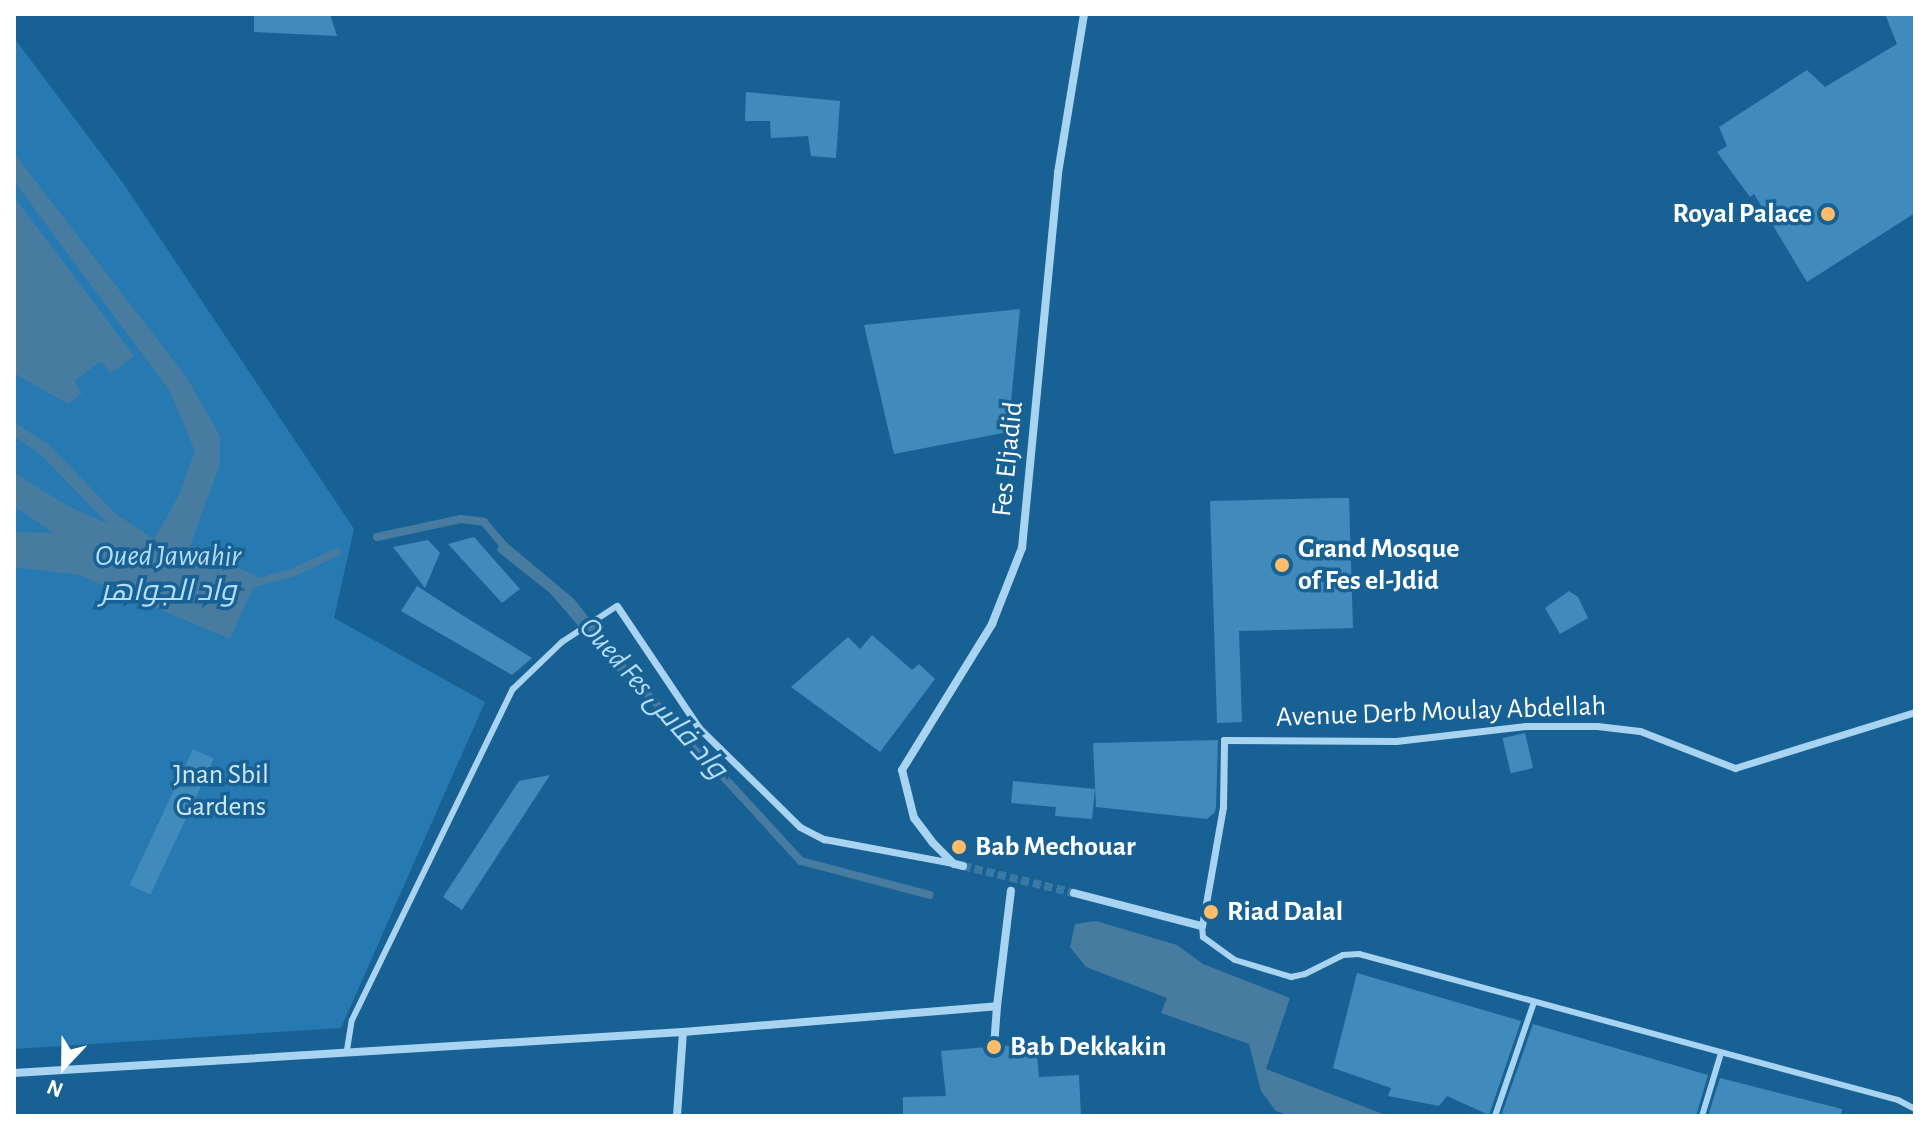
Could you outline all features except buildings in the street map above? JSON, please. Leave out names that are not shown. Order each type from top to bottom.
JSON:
[{"type":"street","name":"Fes Eljadid","points":[[959,865],[933,843],[914,818],[902,770],[992,624],[1022,548],[1058,173],[1084,14]]},
{"type":"street","points":[[617,606],[699,728],[800,827],[824,839],[959,865]]},
{"type":"street","name":"Avenue Derb Moulay Abdellah","points":[[1202,926],[1223,807],[1224,740],[1396,741],[1526,726],[1597,726],[1640,731],[1735,768],[1915,712]]},
{"type":"street","points":[[994,1047],[1011,891]]},
{"type":"street","points":[[1074,893],[1202,926]]},
{"type":"street","points":[[14,1073],[347,1050],[683,1032],[997,1006]]},
{"type":"street","points":[[677,1116],[683,1032]]},
{"type":"lane","points":[[347,1050],[352,1020],[513,689],[562,642],[617,606]]},
{"type":"lane","points":[[1202,926],[1203,937],[1235,960],[1291,977],[1343,955],[1359,954],[1898,1100],[1915,1109]]},
{"type":"lane","points":[[1495,1116],[1534,1002]]},
{"type":"lane","points":[[1702,1116],[1721,1053]]},
{"type":"green space","name":"Jnan Sbil Gardens","points":[[14,38],[123,183],[354,529],[334,618],[485,702],[341,1028],[14,1049]]},
{"type":"water","name":"Oued Jawahir واد الجواهر","points":[[14,153],[187,378],[220,436],[220,464],[190,546],[258,577],[230,639],[79,575],[14,567],[14,532],[54,533],[14,506],[14,473],[68,506],[108,524],[39,453],[14,436],[14,422],[49,445],[117,515],[154,539],[179,495],[195,451],[169,390],[14,181]]},
{"type":"water","points":[[14,197],[134,356],[111,373],[101,361],[74,381],[82,393],[68,404],[14,373]]},
{"type":"water","points":[[501,538],[574,599],[626,664],[618,672],[550,593],[497,551]]},
{"type":"water","points":[[1096,921],[1177,945],[1203,964],[1290,998],[1266,1069],[1388,1116],[1291,1116],[1276,1111],[1261,1091],[1249,1044],[1161,1013],[1167,998],[1086,967],[1070,947],[1075,924]]},
{"type":"waterway","name":"Oued Fes واد فاس","points":[[377,537],[461,519],[484,522],[508,551]]},
{"type":"waterway","name":"Oued Jawahir واد الجواهر","points":[[245,586],[294,572],[337,552]]},
{"type":"waterway","name":"Oued Fes واد فاس","points":[[616,660],[801,861],[930,895]]},
{"type":"tunnel","points":[[963,866],[1074,893]]},
{"type":"place","name":"Royal Palace","points":[[1828,214]]},
{"type":"place","name":"Grand Mosque of Fes el-Jdid","points":[[1282,565]]},
{"type":"place","name":"Bab Mechouar","points":[[959,847]]},
{"type":"place","name":"Riad Dalal","points":[[1211,912]]},
{"type":"place","name":"Bab Dekkakin","points":[[994,1047]]}]
